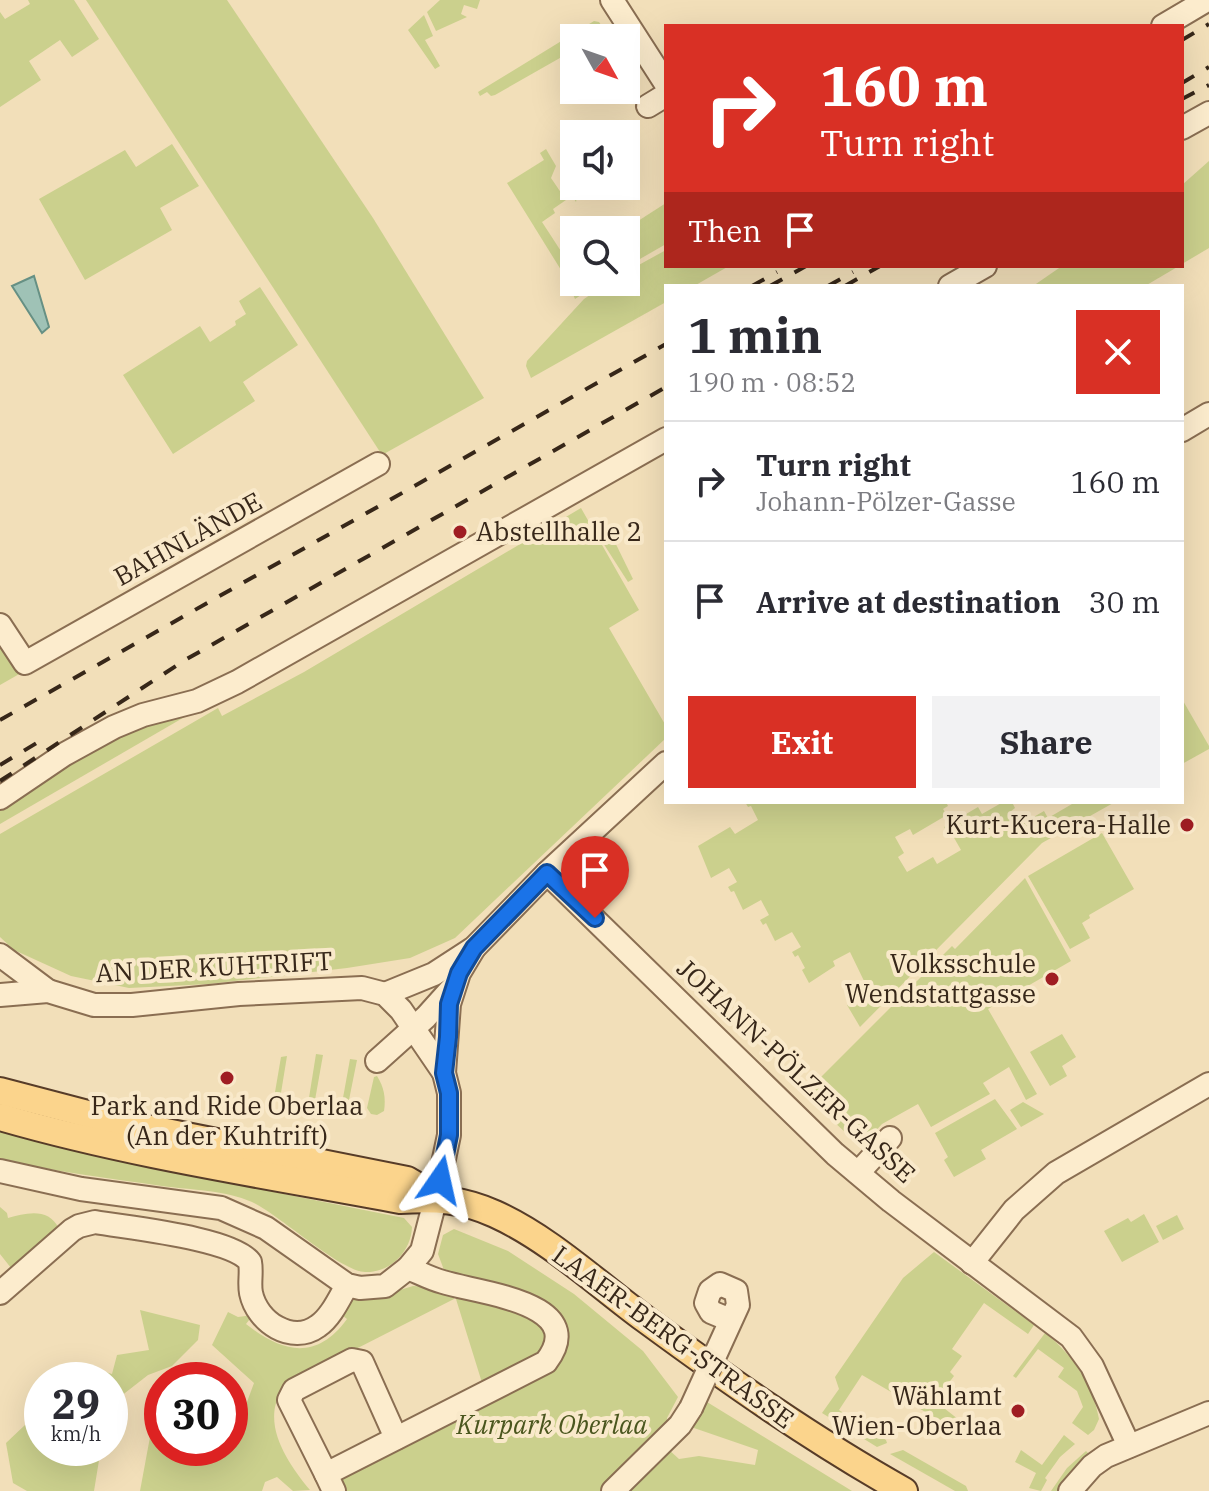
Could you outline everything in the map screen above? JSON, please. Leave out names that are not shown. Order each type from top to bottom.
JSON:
[{"type":"main road","name":"LAAER-BERG-STRASSE","points":[[0,1091],[126,1124],[407,1180],[436,1197]]},
{"type":"main road","name":"LAAER-BERG-STRASSE","points":[[0,1117],[162,1156],[400,1200],[436,1197],[470,1204],[519,1226],[752,1396],[904,1491]]},
{"type":"street","points":[[612,0],[664,81]]},
{"type":"street","points":[[1166,24],[1207,0]]},
{"type":"street","points":[[1184,127],[1209,113]]},
{"type":"street","points":[[954,284],[982,268]]},
{"type":"street","points":[[0,798],[72,749],[114,727],[143,715],[197,701],[237,682],[664,440]]},
{"type":"street","name":"BAHNLÄNDE","points":[[0,625],[25,663],[378,464]]},
{"type":"street","points":[[444,1073],[401,1010],[385,994],[434,974],[474,948],[547,873],[664,765]]},
{"type":"street","name":"JOHANN-PÖLZER-GASSE","points":[[547,873],[858,1173],[972,1263],[1049,1318],[1079,1345],[1129,1446]]},
{"type":"street","points":[[377,1061],[426,1017],[453,986],[474,948]]},
{"type":"street","name":"AN DER KUHTRIFT","points":[[2,980],[42,986],[94,1005],[132,1005],[321,988],[362,988],[385,994]]},
{"type":"street","name":"AN DER KUHTRIFT","points":[[2,980],[42,986]]},
{"type":"street","points":[[0,1171],[81,1189],[221,1208],[273,1232],[347,1285],[360,1288],[385,1286],[408,1268],[422,1251],[436,1197],[449,1135],[449,1093],[444,1073],[453,986]]},
{"type":"street","points":[[972,1263],[1014,1210],[1056,1173],[1209,1084]]},
{"type":"street","points":[[858,1173],[890,1138]]},
{"type":"street","points":[[61,1239],[81,1189]]},
{"type":"street","points":[[225,1246],[236,1213]]},
{"type":"street","points":[[0,1293],[61,1239],[79,1226],[95,1222],[238,1251],[250,1262],[251,1295],[262,1317],[280,1330],[298,1333],[319,1326],[347,1285]]},
{"type":"street","points":[[396,1438],[362,1362],[352,1360],[294,1390],[289,1400],[329,1486],[396,1438],[546,1362],[555,1351],[557,1341],[553,1323],[536,1309],[502,1295],[444,1283],[408,1268]]},
{"type":"street","points":[[613,1491],[687,1414],[738,1305],[736,1291],[720,1284],[712,1287],[706,1299],[711,1312],[723,1317],[735,1310],[739,1303],[738,1296],[728,1286],[705,1275]]},
{"type":"street","points":[[1070,1491],[1092,1466],[1129,1446],[1209,1413]]},
{"type":"green space","points":[[28,0],[74,0],[99,39],[72,57],[60,40],[29,61],[41,80],[0,107],[0,12],[5,19],[30,4]]},
{"type":"green space","points":[[86,0],[227,0],[373,218],[484,398],[382,455]]},
{"type":"green space","points":[[440,0],[480,0],[477,9],[464,5],[461,14],[467,17],[436,31],[427,12]]},
{"type":"green space","points":[[424,15],[433,36],[425,40],[440,66],[435,69],[408,30]]},
{"type":"green space","points":[[560,42],[560,58],[495,95],[487,92],[480,96],[478,92]]},
{"type":"green space","points":[[172,144],[199,186],[160,208],[172,230],[85,280],[39,199],[125,150],[136,167]]},
{"type":"green space","points":[[546,149],[556,166],[551,178],[560,191],[560,200],[566,200],[542,222],[560,250],[560,268],[507,183],[544,160],[540,153]]},
{"type":"green space","points":[[1209,161],[1209,248],[1184,263],[1184,183]]},
{"type":"green space","points":[[664,204],[664,245],[640,259],[640,220]]},
{"type":"green space","points":[[664,251],[664,268],[726,268],[698,284],[664,284],[664,303],[531,378],[527,361],[588,296],[640,296],[640,264]]},
{"type":"green space","points":[[1059,268],[1176,268],[1148,284],[1036,284]]},
{"type":"green space","points":[[260,287],[298,345],[243,382],[255,401],[173,454],[123,375],[200,326],[210,342],[236,325],[235,321],[246,314],[239,301]]},
{"type":"green space","points":[[581,508],[639,610],[609,628],[664,723],[664,740],[455,938],[410,958],[209,984],[129,988],[71,976],[14,950],[0,937],[0,834],[218,708],[222,716],[304,672]]},
{"type":"green space","points":[[604,525],[633,579],[628,582],[596,532]]},
{"type":"green space","points":[[0,642],[21,673],[0,685]]},
{"type":"green space","points":[[1184,702],[1209,746],[1209,749],[1184,763]]},
{"type":"green space","points":[[189,714],[0,824],[0,805],[118,732]]},
{"type":"green space","points":[[746,804],[947,804],[943,809],[947,815],[913,835],[910,829],[895,837],[904,853],[898,857],[907,872],[933,857],[937,864],[961,850],[944,827],[978,807],[982,814],[1000,804],[1013,804],[1015,808],[1010,812],[1018,826],[1044,811],[1048,818],[1072,804],[1111,804],[1042,843],[860,1027],[847,1005],[854,1001],[858,1006],[879,994],[871,980],[865,983],[850,952],[833,961],[835,966],[809,983],[798,955],[795,957],[792,952],[801,947],[792,932],[775,941],[766,923],[763,925],[760,920],[769,915],[761,900],[743,910],[734,891],[731,892],[728,887],[737,882],[729,868],[711,878],[698,846],[730,827],[735,834],[758,820],[751,806]]},
{"type":"green space","points":[[1102,833],[1134,889],[1089,915],[1090,918],[1082,923],[1090,938],[1070,949],[1028,876]]},
{"type":"green space","points":[[1025,878],[1071,961],[988,1009],[1037,1094],[1026,1100],[1009,1067],[983,1083],[990,1094],[931,1127],[918,1104],[882,1124],[861,1147],[804,1094]]},
{"type":"green space","points":[[1062,1034],[1076,1057],[1062,1066],[1067,1076],[1050,1086],[1030,1052]]},
{"type":"green space","points":[[316,1054],[323,1055],[314,1105],[308,1104]]},
{"type":"green space","points":[[287,1056],[280,1099],[277,1100],[274,1098],[281,1057]]},
{"type":"green space","points":[[350,1059],[357,1060],[347,1110],[341,1109]]},
{"type":"green space","points":[[377,1076],[385,1102],[384,1111],[377,1115],[371,1114],[367,1108],[374,1077]]},
{"type":"green space","points":[[995,1099],[1017,1129],[981,1150],[986,1159],[954,1177],[944,1160],[948,1157],[935,1133]]},
{"type":"green space","points":[[1023,1102],[1044,1114],[1021,1127],[1010,1110]]},
{"type":"green space","points":[[0,1132],[115,1160],[404,1218],[412,1227],[411,1236],[408,1245],[391,1265],[365,1272],[341,1263],[264,1209],[242,1198],[81,1174],[0,1158]]},
{"type":"green space","points":[[0,1207],[8,1218],[29,1213],[49,1217],[59,1229],[15,1273],[0,1254]]},
{"type":"green space","points":[[1144,1214],[1159,1242],[1122,1262],[1104,1231],[1128,1218],[1131,1222]]},
{"type":"green space","points":[[1177,1215],[1184,1229],[1163,1240],[1156,1226]]},
{"type":"green space","name":"Kurpark Oberlaa","points":[[454,1229],[508,1251],[574,1294],[643,1351],[678,1397],[667,1418],[668,1449],[679,1459],[699,1456],[755,1465],[758,1450],[694,1428],[689,1421],[707,1402],[852,1491],[343,1491],[338,1477],[488,1402],[456,1299],[459,1275],[444,1270],[438,1254],[443,1235]]},
{"type":"green space","points":[[934,1252],[1034,1325],[1028,1334],[984,1303],[952,1349],[962,1356],[950,1372],[954,1376],[935,1401],[963,1423],[958,1431],[862,1375],[839,1410],[886,1440],[887,1443],[877,1447],[822,1413],[839,1389],[835,1377],[903,1278]]},
{"type":"green space","points":[[413,1286],[455,1294],[454,1299],[291,1382],[282,1392],[274,1415],[278,1438],[289,1461],[310,1490],[293,1491],[277,1477],[265,1482],[262,1491],[140,1491],[145,1466],[248,1466],[248,1399],[254,1383],[248,1378],[248,1362],[231,1362],[212,1345],[228,1312],[238,1317],[253,1315],[246,1324],[272,1341],[298,1348],[311,1347],[335,1333],[347,1319],[339,1313],[346,1303]]},
{"type":"green space","points":[[140,1310],[200,1325],[198,1340],[176,1362],[144,1362],[144,1378],[128,1391],[128,1362],[115,1362],[117,1355],[149,1350]]},
{"type":"green space","points":[[1045,1333],[1072,1360],[1092,1394],[1099,1419],[1088,1435],[1072,1423],[1083,1407],[1077,1391],[1058,1377],[1064,1368],[1038,1349],[1016,1378],[1013,1376]]},
{"type":"green space","points":[[24,1426],[24,1466],[98,1466],[94,1491],[27,1491],[13,1483],[6,1443]]},
{"type":"green space","points":[[1064,1435],[1075,1444],[1060,1457],[1045,1478],[1047,1480],[1041,1491],[1029,1488],[1036,1473],[1015,1462],[1021,1450],[1042,1465]]},
{"type":"green space","points":[[903,1450],[966,1486],[968,1491],[955,1491],[890,1454]]},
{"type":"green space","points":[[1086,1451],[1090,1455],[1072,1471],[1058,1491],[1051,1491],[1067,1468]]},
{"type":"water","points":[[34,276],[49,327],[42,333],[12,286]]},
{"type":"railway","points":[[1184,39],[1209,24]]},
{"type":"railway","points":[[1184,82],[1209,67]]},
{"type":"railway","points":[[1184,98],[1209,85]]},
{"type":"railway","points":[[774,284],[802,268]]},
{"type":"railway","points":[[848,284],[876,268]]},
{"type":"railway","points":[[756,284],[777,272]]},
{"type":"railway","points":[[832,284],[853,272]]},
{"type":"railway","points":[[0,720],[664,345]]},
{"type":"railway","points":[[0,781],[185,660],[664,388]]},
{"type":"railway","points":[[0,765],[40,741]]},
{"type":"place","name":"Abstellhalle 2","points":[[460,532]]},
{"type":"place","name":"Kurt-Kucera-Halle","points":[[1187,825]]},
{"type":"place","name":"Volksschule Wendstattgasse","points":[[1052,979]]},
{"type":"place","name":"Park and Ride Oberlaa (An der Kuhtrift)","points":[[227,1078]]},
{"type":"place","name":"Wählamt Wien-Oberlaa","points":[[1018,1411]]},
{"type":"route","points":[[440,1180],[449,1135],[449,1093],[444,1073],[449,1004],[453,986],[466,961],[474,948],[547,873],[595,918]]}]
